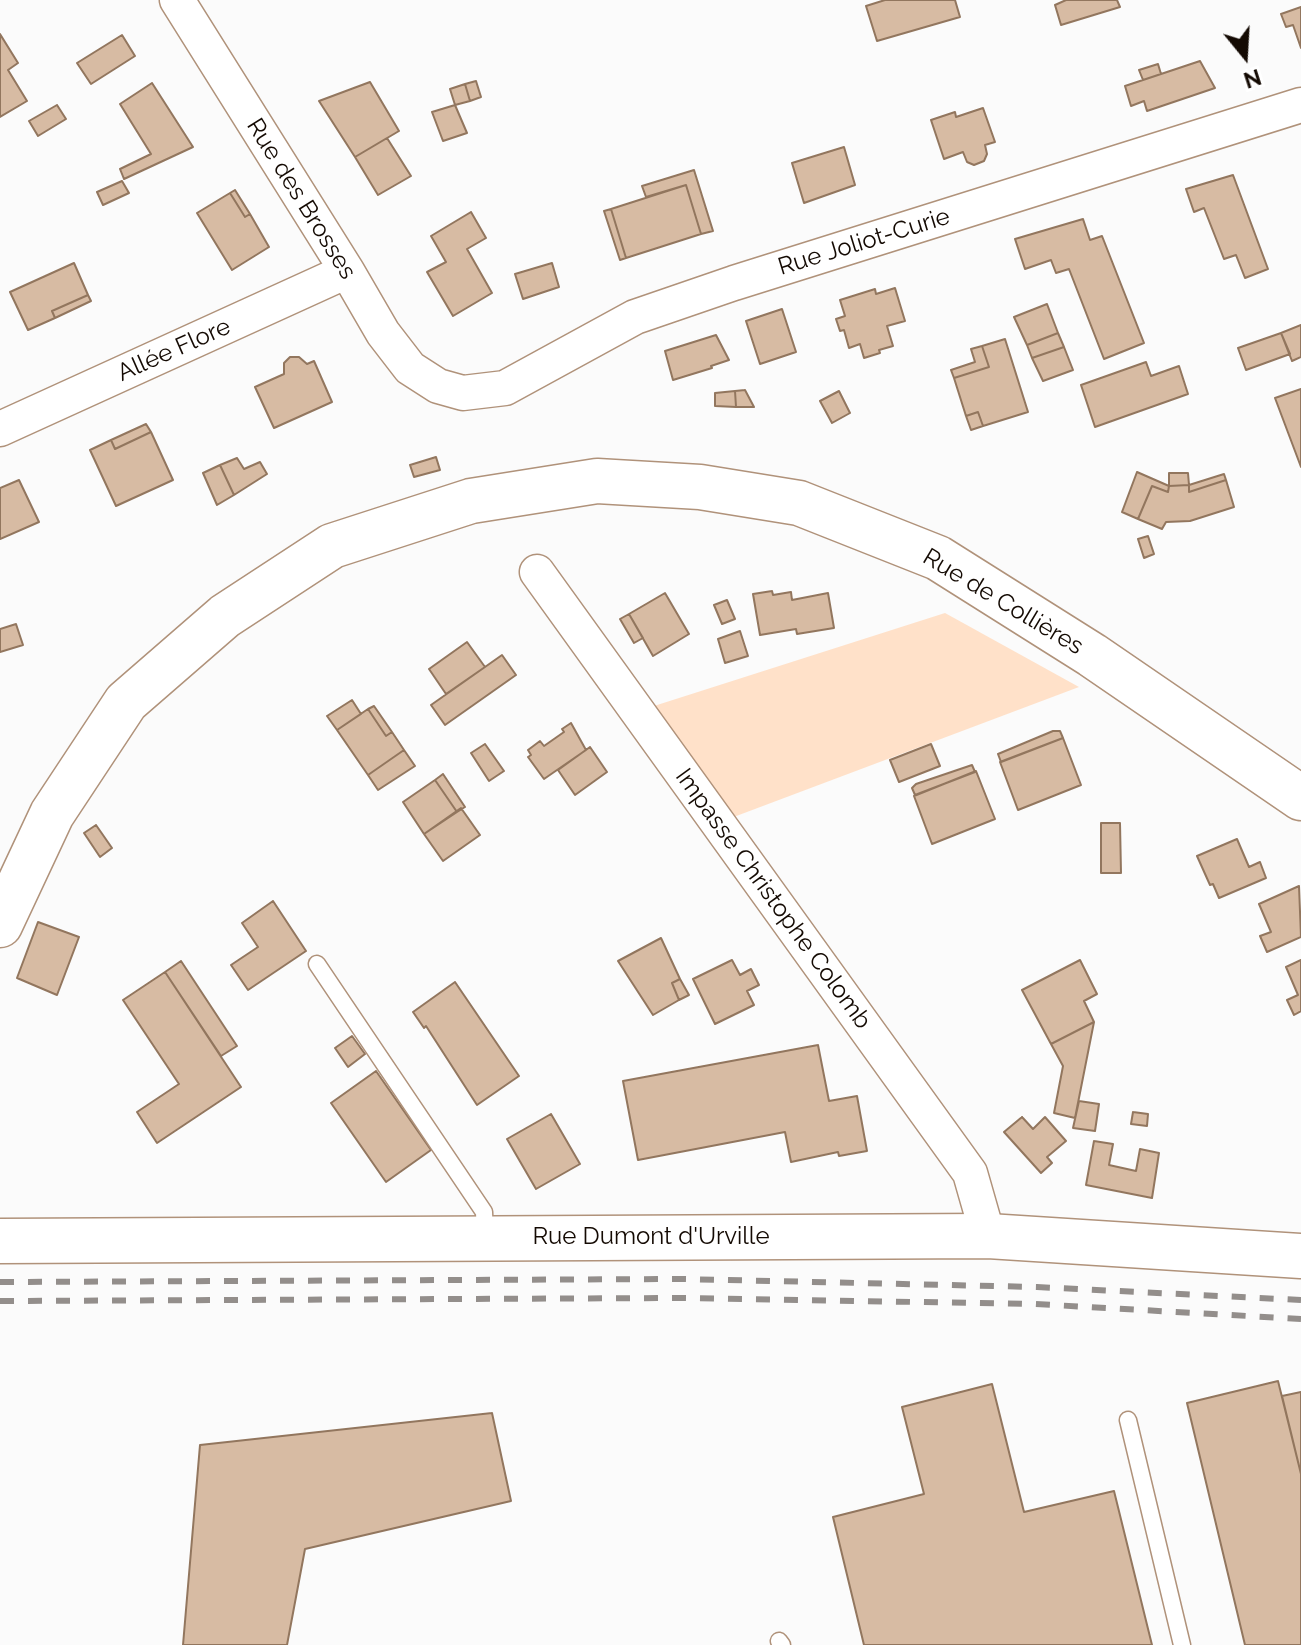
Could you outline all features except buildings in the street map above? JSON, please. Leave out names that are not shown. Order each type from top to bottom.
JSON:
[{"type":"main road","name":"Rue de Collières","points":[[0,925],[52,814],[126,702],[225,616],[332,546],[471,501],[597,481],[700,487],[799,503],[938,558],[1092,655],[1301,798]]},
{"type":"main road","name":"Rue Dumont d'Urville","points":[[0,1241],[988,1236],[1301,1256]]},
{"type":"street","name":"Rue des Brosses","points":[[177,0],[383,333],[410,368],[438,386]]},
{"type":"street","name":"Rue Joliot-Curie","points":[[438,386],[463,393],[505,388],[635,317],[749,278],[1301,105]]},
{"type":"street","name":"Allée Flore","points":[[0,429],[347,271]]},
{"type":"street","name":"Impasse Christophe Colomb","points":[[537,572],[970,1173],[988,1236]]},
{"type":"lane","points":[[317,964],[484,1212],[485,1238]]},
{"type":"lane","points":[[1128,1420],[1182,1645]]},
{"type":"shaded area","points":[[945,613],[1079,687],[731,818],[654,706]]},
{"type":"railway","points":[[0,1282],[682,1279],[1037,1287],[1301,1300]]},
{"type":"railway","points":[[0,1301],[682,1298],[1035,1304],[1301,1319]]}]
